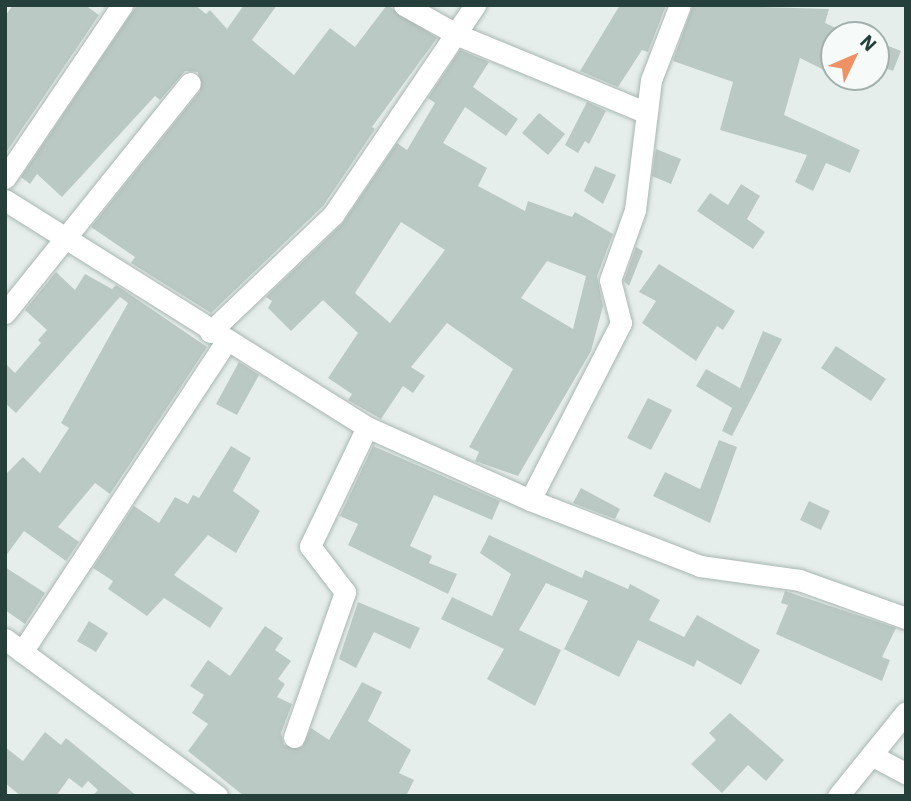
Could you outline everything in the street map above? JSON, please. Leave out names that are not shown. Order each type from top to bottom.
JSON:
[{"type":"street","points":[[5,178],[122,5]]},
{"type":"street","points":[[404,5],[458,35],[647,113]]},
{"type":"street","points":[[217,796],[13,645],[218,337],[333,215],[458,35],[475,5]]},
{"type":"street","points":[[530,500],[621,323],[610,280],[635,210],[651,79],[681,5]]},
{"type":"street","points":[[5,313],[63,237],[190,83]]},
{"type":"street","points":[[5,200],[218,337],[367,427],[530,500],[700,566],[799,580],[906,618]]},
{"type":"street","points":[[294,737],[345,592],[310,546],[367,427]]},
{"type":"street","points":[[838,796],[906,712]]},
{"type":"street","points":[[871,755],[906,774]]},
{"type":"building","points":[[13,5],[85,5],[99,15],[5,154],[5,16]]},
{"type":"building","points":[[137,5],[195,5],[206,14],[210,10],[227,29],[244,5],[277,5],[252,40],[294,75],[330,28],[355,47],[387,5],[437,38],[372,127],[375,129],[323,206],[211,313],[131,263],[135,257],[91,227],[200,91],[198,72],[185,71],[160,100],[155,96],[62,197],[37,174],[30,184],[21,177]]},
{"type":"building","points":[[620,5],[666,5],[648,52],[642,50],[618,87],[580,71]]},
{"type":"building","points":[[693,5],[829,9],[826,21],[820,21],[820,68],[800,58],[784,115],[860,150],[850,173],[826,163],[813,191],[795,182],[807,155],[720,130],[733,82],[673,61]]},
{"type":"building","points":[[890,47],[901,51],[893,71],[890,70]]},
{"type":"building","points":[[460,50],[489,62],[473,87],[518,119],[506,136],[465,107],[443,143],[487,168],[478,186],[525,211],[528,201],[572,217],[575,212],[613,234],[597,276],[603,306],[591,351],[518,476],[475,461],[479,452],[469,447],[513,369],[447,323],[411,367],[425,376],[413,393],[403,386],[381,419],[348,400],[352,394],[328,378],[358,333],[323,300],[291,331],[268,308],[272,301],[266,297],[342,224],[397,143],[407,150],[435,103],[428,98]],"holes":[[[401,222],[445,250],[390,323],[355,293]],[[547,261],[586,276],[573,329],[521,298]]]},
{"type":"building","points":[[587,102],[606,111],[589,144],[585,141],[578,153],[565,145]]},
{"type":"building","points":[[539,113],[565,134],[548,155],[522,133]]},
{"type":"building","points":[[656,149],[681,159],[671,184],[652,176]]},
{"type":"building","points":[[595,166],[616,175],[603,204],[584,191]]},
{"type":"building","points":[[741,184],[760,196],[747,219],[765,232],[753,249],[697,211],[710,193],[728,205]]},
{"type":"building","points":[[636,247],[643,251],[629,286],[624,281]]},
{"type":"building","points":[[659,264],[735,311],[723,330],[717,326],[696,361],[642,323],[656,301],[639,292]]},
{"type":"building","points":[[56,272],[75,290],[85,274],[112,289],[116,285],[207,347],[110,494],[95,483],[58,527],[79,542],[66,561],[24,531],[5,557],[5,475],[23,457],[40,473],[69,428],[61,423],[128,303],[120,297],[16,413],[5,403],[5,363],[15,373],[41,343],[38,340],[47,330],[25,310]]},
{"type":"building","points":[[763,331],[782,339],[732,436],[722,431],[732,408],[696,386],[706,369],[740,388]]},
{"type":"building","points":[[836,346],[886,379],[871,401],[821,368]]},
{"type":"building","points":[[239,362],[259,375],[237,415],[216,404]]},
{"type":"building","points":[[648,398],[672,410],[651,450],[627,438]]},
{"type":"building","points":[[719,440],[737,447],[710,523],[653,496],[665,472],[700,489]]},
{"type":"building","points":[[231,446],[251,458],[233,491],[260,511],[236,553],[208,535],[174,575],[223,608],[210,628],[164,598],[147,616],[108,589],[113,581],[93,568],[134,506],[159,523],[175,497],[188,504],[193,495],[199,498]]},
{"type":"building","points":[[373,446],[500,501],[492,520],[434,495],[410,546],[432,556],[429,563],[457,574],[448,594],[348,545],[358,524],[340,516]]},
{"type":"building","points":[[581,488],[620,509],[615,519],[573,503]]},
{"type":"building","points":[[809,501],[830,511],[821,530],[800,520]]},
{"type":"building","points":[[489,535],[582,578],[585,570],[628,589],[630,584],[660,600],[649,620],[684,637],[697,615],[760,650],[741,685],[697,660],[694,667],[638,640],[619,677],[564,649],[588,601],[546,583],[519,630],[561,650],[535,706],[487,679],[504,649],[441,619],[452,597],[492,616],[511,574],[480,553]]},
{"type":"building","points":[[5,567],[45,593],[25,624],[5,610]]},
{"type":"building","points":[[785,591],[896,628],[882,657],[890,660],[882,681],[776,634],[788,605],[781,603]]},
{"type":"building","points":[[358,602],[420,628],[410,649],[374,632],[356,668],[339,659]]},
{"type":"building","points":[[89,621],[108,633],[96,652],[77,641]]},
{"type":"building","points":[[265,626],[283,638],[275,650],[291,661],[278,679],[285,684],[277,697],[292,704],[281,733],[284,745],[302,747],[311,728],[329,740],[362,682],[382,692],[368,721],[411,750],[399,773],[414,780],[406,796],[244,796],[188,751],[208,724],[192,713],[204,695],[190,686],[208,660],[230,676]]},
{"type":"building","points":[[730,713],[784,760],[766,781],[748,765],[722,793],[691,764],[716,740],[709,733]]},
{"type":"building","points":[[45,732],[61,745],[66,738],[137,796],[92,796],[98,790],[88,781],[82,788],[69,778],[56,796],[21,796],[5,783],[5,747],[23,761]]}]
